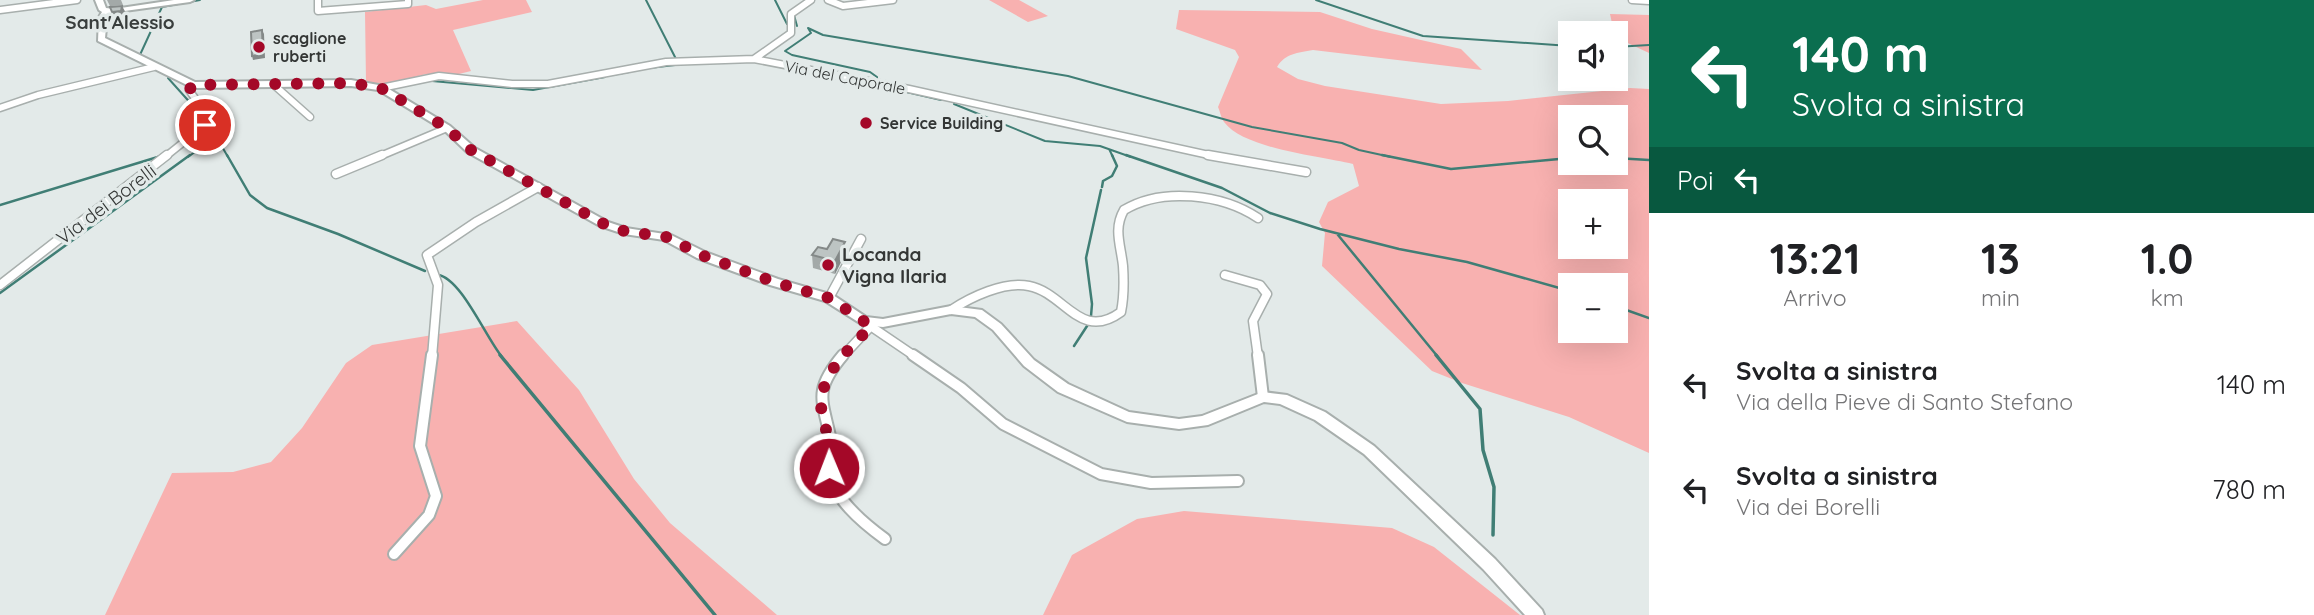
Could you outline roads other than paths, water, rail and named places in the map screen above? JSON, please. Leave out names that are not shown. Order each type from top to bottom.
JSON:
[{"type":"street","points":[[0,10],[77,0]]},
{"type":"street","points":[[99,0],[101,8],[107,11],[190,0]]},
{"type":"street","points":[[318,0],[318,11],[408,4],[408,0]]},
{"type":"street","points":[[754,58],[791,33],[791,15],[811,0]]},
{"type":"street","points":[[828,0],[843,6],[893,0]]},
{"type":"street","points":[[1632,0],[1649,1]]},
{"type":"street","points":[[107,11],[103,17],[101,39],[193,85],[351,83],[381,88],[447,128],[471,150],[604,224],[624,231],[667,237],[701,255],[774,282],[829,298],[961,388],[983,410],[1003,424],[1101,474],[1117,480],[1142,483],[1238,481]]},
{"type":"street","name":"Via del Caporale","points":[[381,88],[432,77],[512,84],[548,84],[666,62],[754,58],[909,89],[1186,151],[1306,173]]},
{"type":"street","points":[[0,108],[38,95],[154,67]]},
{"type":"street","name":"Via dei Borelli","points":[[0,285],[170,155],[205,125],[207,115],[189,90],[193,85]]},
{"type":"street","points":[[274,85],[310,117]]},
{"type":"street","points":[[336,174],[447,128]]},
{"type":"street","points":[[394,554],[429,515],[436,496],[420,446],[437,321],[438,285],[427,255],[476,222],[538,187]]},
{"type":"street","points":[[951,310],[965,300],[1022,284],[1033,286],[1049,295],[1076,316],[1091,322],[1105,322],[1121,312],[1124,277],[1117,223],[1122,210],[1161,198],[1193,198],[1232,204],[1258,218]]},
{"type":"street","points":[[829,298],[861,239]]},
{"type":"street","points":[[1225,275],[1260,285],[1267,294],[1253,321],[1263,397]]},
{"type":"street","points":[[885,539],[870,529],[841,494],[829,468],[833,449],[820,405],[823,387],[832,369],[867,324],[951,310],[978,313],[997,327],[1029,363],[1063,388],[1127,417],[1166,423],[1203,421],[1263,397],[1282,398],[1320,416],[1369,450],[1489,564],[1536,615]]},
{"type":"waterway","points":[[139,57],[162,7],[200,0]]},
{"type":"waterway","points":[[646,0],[676,59]]},
{"type":"waterway","points":[[775,0],[787,24]]},
{"type":"waterway","points":[[1316,0],[1423,36],[1558,45]]},
{"type":"waterway","points":[[794,15],[797,26]]},
{"type":"waterway","points":[[877,82],[877,77],[870,72],[792,55],[785,51],[811,33],[808,28],[823,35],[1068,76],[1252,127],[1342,143],[1391,157]]},
{"type":"waterway","points":[[1628,46],[1649,45]]},
{"type":"waterway","points":[[649,68],[675,65]]},
{"type":"waterway","points":[[612,75],[629,72]]},
{"type":"waterway","points":[[432,81],[533,90],[605,77]]},
{"type":"waterway","points":[[168,78],[203,117]]},
{"type":"waterway","points":[[880,86],[893,89]]},
{"type":"waterway","points":[[902,91],[941,100]]},
{"type":"waterway","points":[[954,104],[1045,141],[1109,149]]},
{"type":"waterway","points":[[188,157],[203,146],[211,127]]},
{"type":"waterway","points":[[211,127],[228,157]]},
{"type":"waterway","points":[[187,146],[205,137]]},
{"type":"waterway","points":[[1109,149],[1131,157]]},
{"type":"waterway","points":[[1109,149],[1112,155]]},
{"type":"waterway","points":[[0,293],[190,155]]},
{"type":"waterway","points":[[227,155],[250,195],[267,208],[338,234],[425,271]]},
{"type":"waterway","points":[[1102,187],[1103,181],[1112,176],[1117,166],[1112,155]]},
{"type":"waterway","points":[[1126,155],[1222,188],[1270,213],[1320,229],[1399,249],[1467,262],[1558,288]]},
{"type":"waterway","points":[[1382,155],[1451,169],[1558,159]]},
{"type":"waterway","points":[[0,205],[161,156]]},
{"type":"waterway","points":[[1628,159],[1649,160]]},
{"type":"waterway","points":[[1091,316],[1086,258],[1101,190]]},
{"type":"waterway","points":[[1338,235],[1438,357]]},
{"type":"waterway","points":[[438,275],[447,279],[464,297],[502,357]]},
{"type":"waterway","points":[[1628,311],[1649,318]]},
{"type":"waterway","points":[[1074,346],[1089,323]]},
{"type":"waterway","points":[[500,355],[715,615]]},
{"type":"waterway","points":[[1436,355],[1480,409],[1483,450],[1494,487],[1493,535]]},
{"type":"place","name":"scaglione ruberti","points":[[259,47]]},
{"type":"place","name":"Service Building","points":[[866,123]]},
{"type":"place","name":"Locanda Vigna Ilaria","points":[[828,265]]},
{"type":"district","name":"Sant'Alessio","points":[[120,22]]}]
